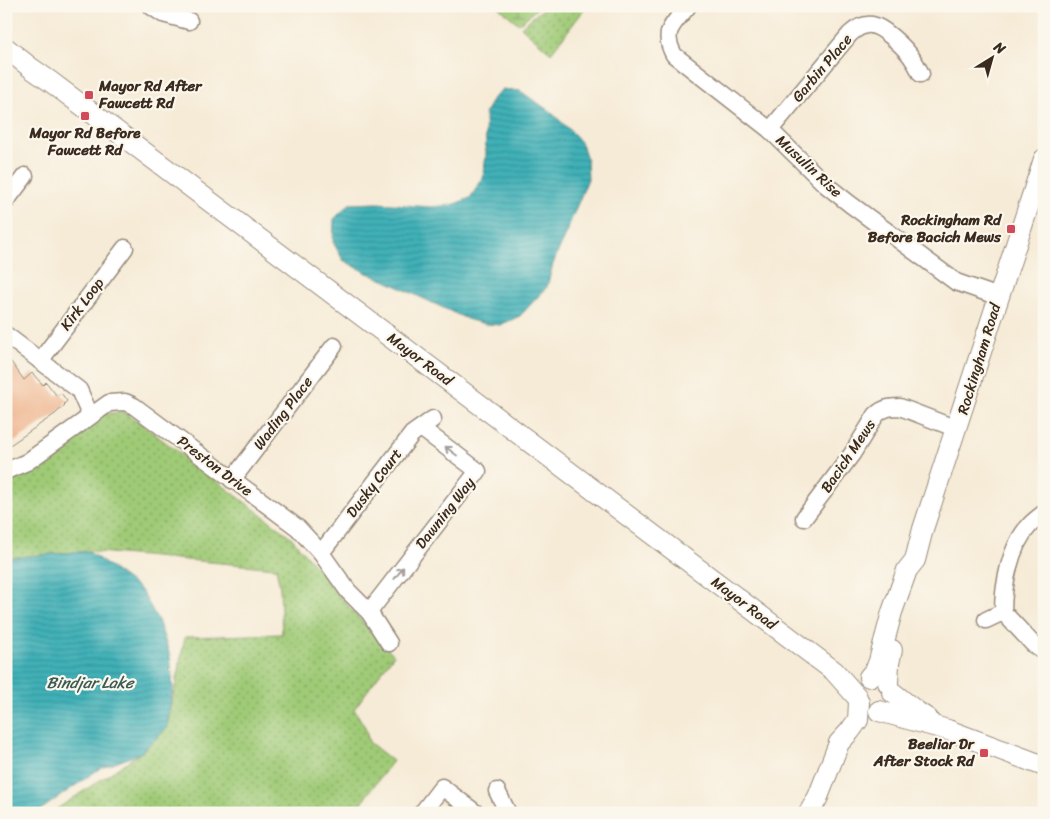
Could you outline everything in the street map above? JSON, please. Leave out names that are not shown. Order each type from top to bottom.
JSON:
[{"type":"main road","name":"Mayor Road","points":[[6,48],[30,68],[57,86],[834,671],[873,694]]},
{"type":"main road","name":"Rockingham Road","points":[[813,805],[839,743],[858,720],[873,694],[876,668],[892,612],[907,570],[916,560],[924,530],[1044,159]]},
{"type":"main road","points":[[873,694],[916,711],[948,730],[1044,766]]},
{"type":"street","points":[[150,6],[163,14],[189,21]]},
{"type":"street","name":"Musulin Rise","points":[[688,6],[670,30],[668,42],[674,55],[770,130],[826,185],[956,282],[999,297]]},
{"type":"street","name":"Garbin Place","points":[[770,130],[850,34],[857,28],[865,25],[874,25],[881,28],[908,51],[921,74]]},
{"type":"street","points":[[6,201],[26,176]]},
{"type":"street","name":"Kirk Loop","points":[[40,361],[125,248]]},
{"type":"street","points":[[6,335],[79,390],[90,415]]},
{"type":"street","name":"Wading Place","points":[[232,480],[334,346]]},
{"type":"street","name":"Preston Drive","points":[[6,471],[27,462],[110,402],[125,402],[134,406],[298,528],[321,553],[348,591],[369,612],[389,643]]},
{"type":"street","name":"Bacich Mews","points":[[804,518],[852,454],[880,411],[900,408],[957,429]]},
{"type":"street","name":"Dusky Court","points":[[321,553],[412,434],[427,424]]},
{"type":"street","name":"Dawning Way","points":[[369,612],[478,471],[427,424]]},
{"type":"street","points":[[1044,513],[1027,527],[1014,551],[1003,591],[1003,612],[1033,644],[1044,652]]},
{"type":"street","points":[[986,620],[1003,612]]},
{"type":"street","points":[[422,813],[442,787],[476,813]]},
{"type":"street","points":[[497,792],[508,813]]},
{"type":"green space","points":[[497,6],[540,6],[519,24]]},
{"type":"green space","points":[[546,6],[587,6],[551,53],[521,27]]},
{"type":"green space","points":[[122,412],[131,416],[291,537],[356,615],[394,655],[354,709],[365,727],[369,742],[393,761],[356,813],[51,813],[139,754],[167,728],[185,637],[282,634],[280,588],[276,568],[88,551],[6,558],[6,480],[33,468],[104,414]]},
{"type":"water","points":[[502,89],[520,91],[551,112],[576,136],[583,147],[587,159],[588,179],[553,264],[547,287],[520,316],[500,325],[485,324],[467,319],[365,272],[343,260],[333,242],[334,219],[349,204],[378,203],[431,207],[452,205],[470,198],[483,178],[486,155],[485,113],[493,98]]},
{"type":"water","name":"Bindjar Lake","points":[[88,551],[141,590],[158,620],[170,655],[173,688],[167,728],[139,754],[99,769],[36,813],[6,813],[6,558]]},
{"type":"building","points":[[6,355],[24,380],[32,373],[43,385],[46,382],[57,396],[61,393],[67,401],[55,414],[10,445],[6,439]]},
{"type":"place","name":"Mayor Rd After Fawcett Rd","points":[[89,95]]},
{"type":"place","name":"Mayor Rd Before Fawcett Rd","points":[[85,116]]},
{"type":"place","name":"Rockingham Rd Before Bacich Mews","points":[[1011,229]]},
{"type":"place","name":"Beeliar Dr After Stock Rd","points":[[984,753]]}]
